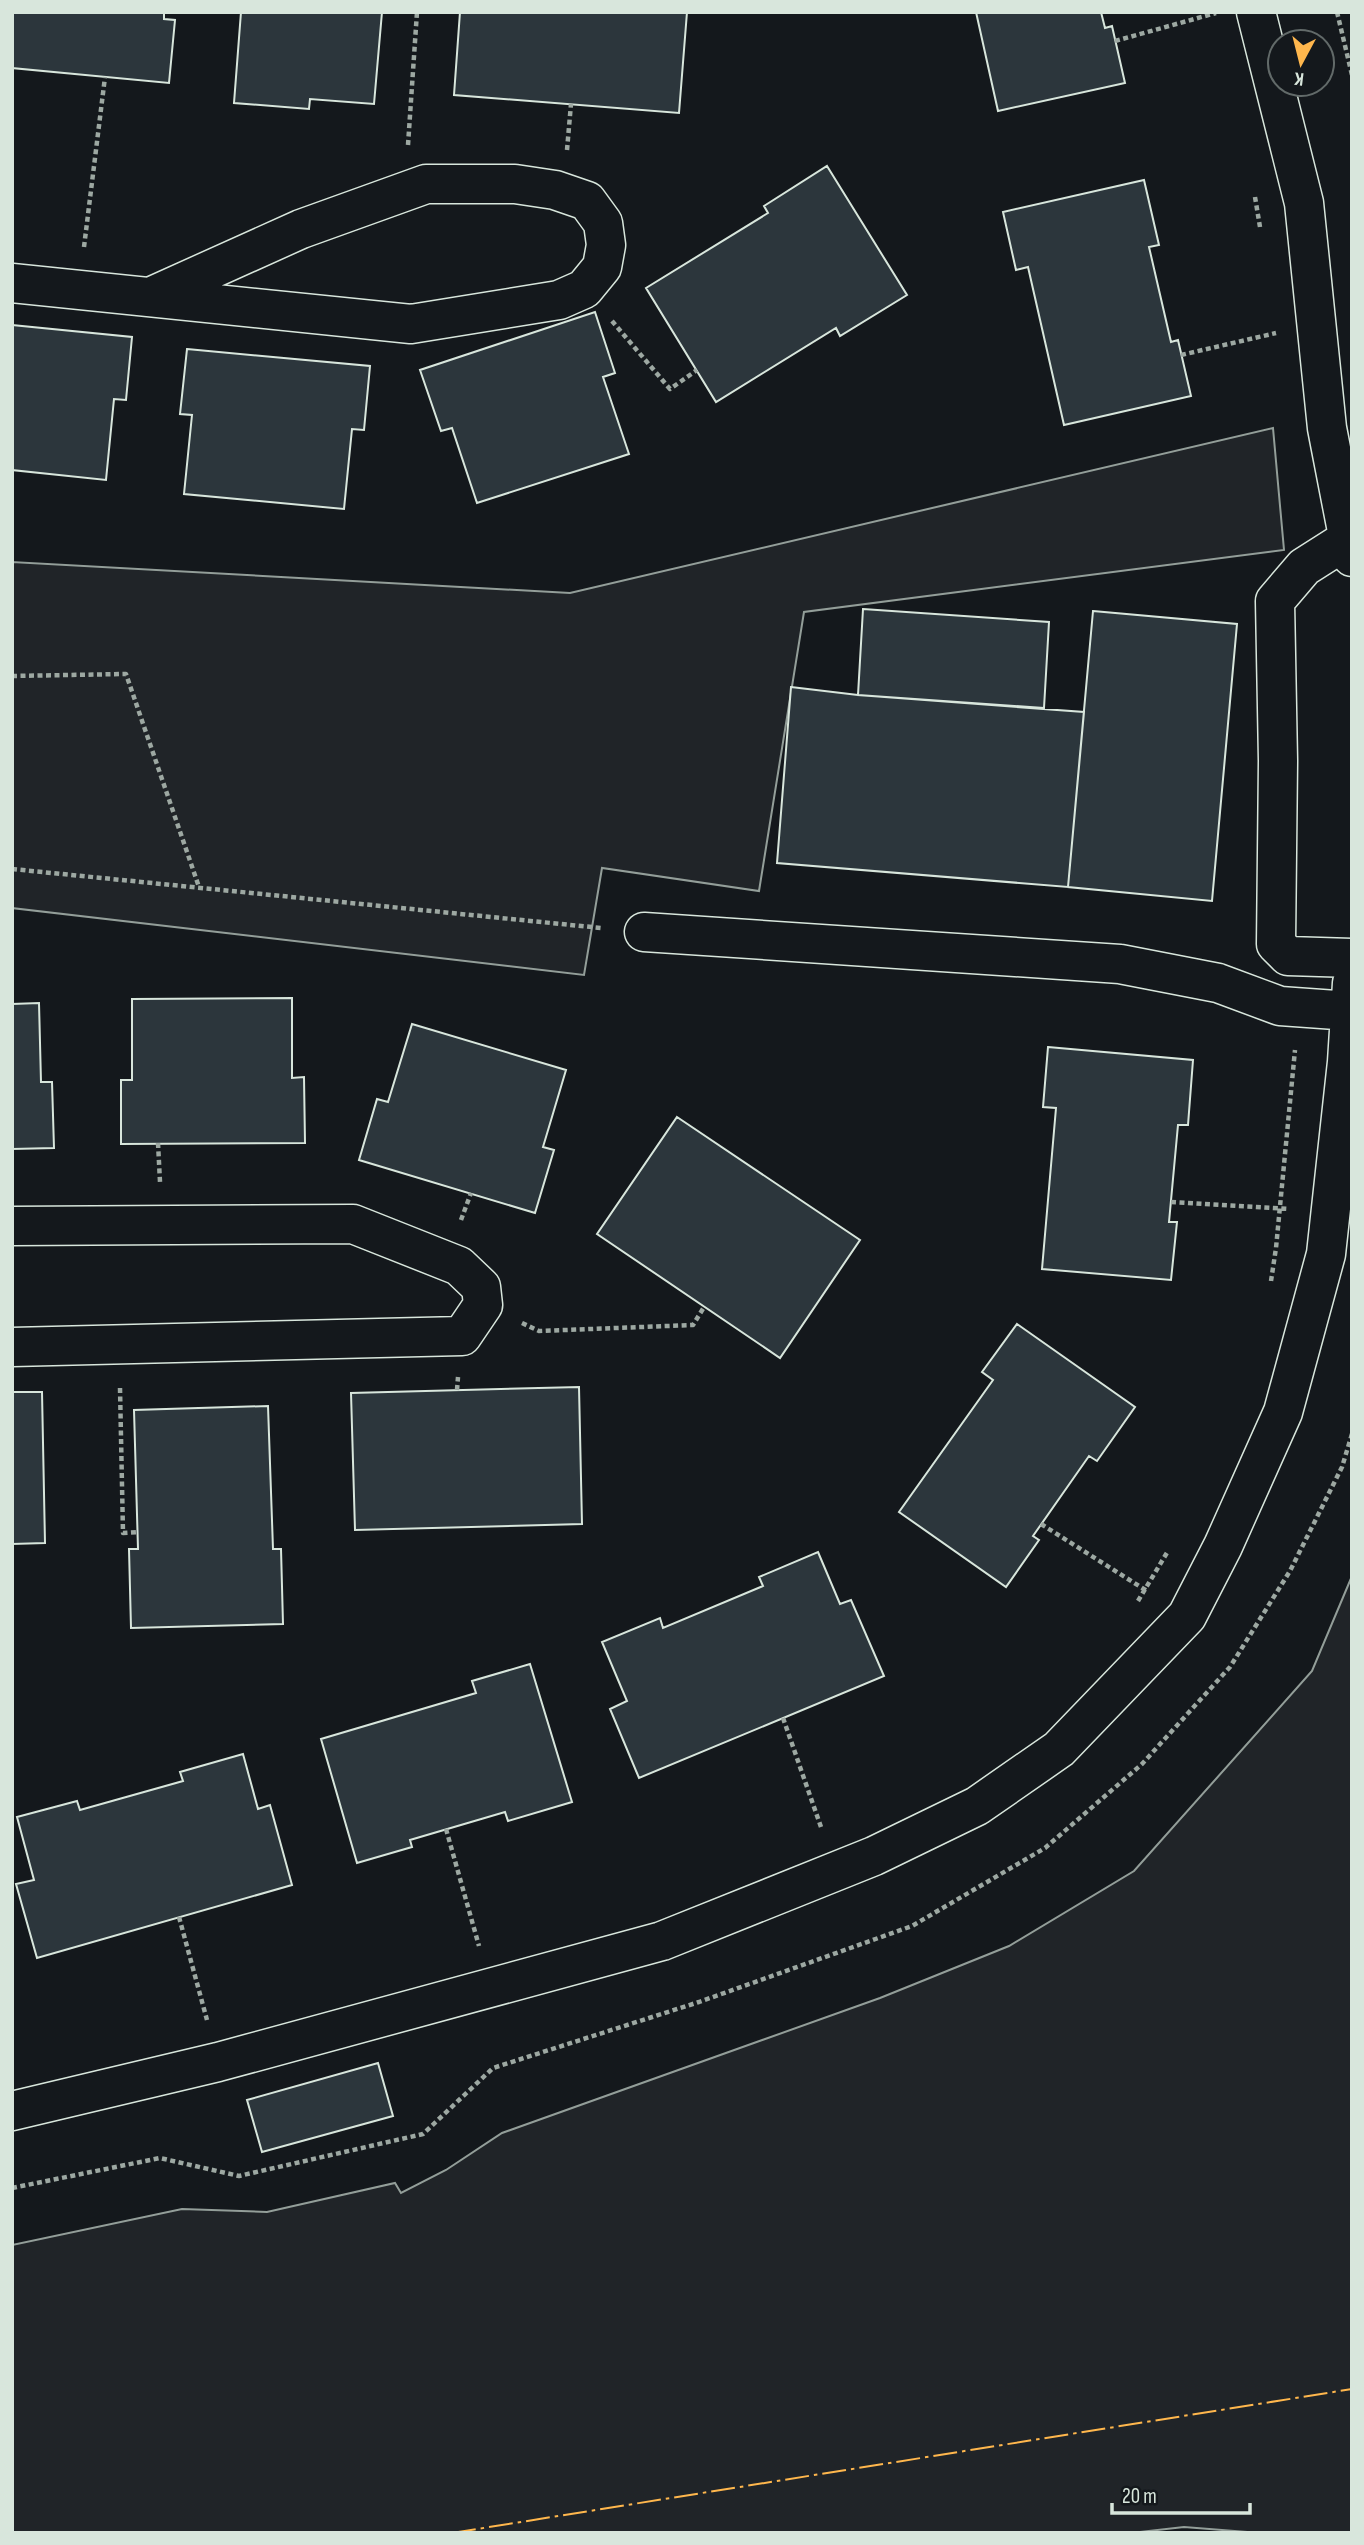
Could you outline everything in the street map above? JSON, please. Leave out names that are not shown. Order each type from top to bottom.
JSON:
[{"type":"street","points":[[1256,12],[1304,203],[1327,429],[1350,548],[1304,567],[1275,601],[1278,761],[1276,944],[1288,956],[1352,958]]},
{"type":"street","points":[[12,283],[411,324],[559,300],[584,289],[602,267],[606,245],[603,223],[587,201],[555,190],[515,184],[426,184],[301,229],[150,297]]},
{"type":"street","points":[[12,2111],[218,2062],[662,1941],[873,1856],[978,1806],[1059,1749],[1187,1616],[1223,1546],[1283,1412],[1326,1254],[1347,1062],[1351,997],[1299,1007],[1280,1006],[1218,982],[1120,964],[644,932]]},
{"type":"street","points":[[12,1226],[353,1224],[459,1266],[481,1287],[483,1305],[462,1336],[12,1348]]},
{"type":"path","points":[[405,191],[417,12]]},
{"type":"path","points":[[1115,41],[1217,12]]},
{"type":"path","points":[[1337,12],[1352,75]]},
{"type":"path","points":[[79,290],[105,77]]},
{"type":"path","points":[[584,289],[670,389],[697,370]]},
{"type":"path","points":[[1181,355],[1316,323]]},
{"type":"path","points":[[12,676],[126,674],[199,887]]},
{"type":"path","points":[[12,869],[644,932]]},
{"type":"path","points":[[1269,1289],[1280,1209],[1299,1007]]},
{"type":"path","points":[[1171,1202],[1331,1213]]},
{"type":"path","points":[[483,1305],[539,1331],[693,1325],[704,1307]]},
{"type":"path","points":[[119,1345],[123,1533],[138,1532]]},
{"type":"path","points":[[1041,1524],[1187,1616]]},
{"type":"path","points":[[1136,1603],[1173,1543]]},
{"type":"path","points":[[783,1718],[822,1832],[835,1827]]},
{"type":"path","points":[[446,1829],[491,1988]]},
{"type":"path","points":[[179,1917],[218,2062]]},
{"type":"shaded area","points":[[1273,428],[1284,550],[804,612],[759,891],[602,868],[584,975],[12,908],[12,562],[570,593]]},
{"type":"shaded area","points":[[1352,1576],[1352,2533],[1260,2533],[1184,2527],[1131,2533],[12,2533],[12,2245],[182,2209],[267,2212],[395,2183],[401,2193],[446,2170],[502,2133],[880,1998],[1009,1946],[1134,1871],[1312,1671]]},
{"type":"building","points":[[12,12],[164,12],[164,19],[175,20],[169,83],[12,68]]},
{"type":"building","points":[[241,12],[382,12],[374,104],[310,99],[309,109],[234,103]]},
{"type":"building","points":[[460,12],[687,12],[679,113],[454,95]]},
{"type":"building","points":[[976,12],[1101,12],[1105,28],[1112,26],[1125,83],[998,111]]},
{"type":"building","points":[[827,166],[907,295],[840,336],[836,328],[716,402],[646,288],[768,213],[764,206]]},
{"type":"building","points":[[1144,180],[1159,245],[1149,247],[1171,342],[1178,340],[1191,396],[1064,425],[1028,267],[1016,270],[1003,212]]},
{"type":"building","points":[[595,312],[615,373],[603,377],[629,454],[477,503],[452,428],[441,431],[420,370]]},
{"type":"building","points":[[12,325],[132,337],[126,400],[114,399],[106,480],[12,470]]},
{"type":"building","points":[[187,349],[370,366],[364,430],[352,429],[344,509],[184,494],[192,415],[180,414]]},
{"type":"building","points":[[863,609],[1049,622],[1044,708],[858,695]]},
{"type":"building","points":[[1093,611],[1237,624],[1212,901],[1068,887]]},
{"type":"building","points":[[791,687],[858,695],[1084,712],[1068,887],[777,863]]},
{"type":"building","points":[[292,998],[292,1078],[304,1077],[305,1143],[121,1144],[121,1080],[132,1080],[132,999]]},
{"type":"building","points":[[39,1003],[41,1082],[52,1082],[54,1148],[12,1149],[12,1004]]},
{"type":"building","points":[[412,1024],[566,1070],[543,1147],[554,1150],[535,1213],[359,1160],[377,1099],[388,1102]]},
{"type":"building","points":[[1048,1047],[1193,1060],[1188,1125],[1178,1125],[1169,1222],[1177,1222],[1171,1280],[1042,1269],[1056,1108],[1043,1107]]},
{"type":"building","points":[[677,1117],[860,1240],[780,1358],[597,1234]]},
{"type":"building","points":[[1017,1324],[1135,1407],[1097,1461],[1089,1456],[1033,1536],[1039,1540],[1006,1587],[899,1512],[993,1380],[982,1372]]},
{"type":"building","points":[[579,1387],[582,1524],[355,1530],[351,1393]]},
{"type":"building","points":[[12,1392],[42,1392],[45,1543],[12,1544]]},
{"type":"building","points":[[268,1406],[273,1549],[281,1549],[283,1624],[131,1628],[129,1549],[138,1549],[134,1410]]},
{"type":"building","points":[[818,1552],[840,1604],[851,1600],[884,1676],[639,1778],[610,1709],[627,1701],[602,1642],[660,1618],[663,1628],[763,1586],[759,1577]]},
{"type":"building","points":[[530,1664],[572,1802],[508,1821],[505,1812],[410,1840],[412,1847],[357,1863],[321,1739],[476,1693],[472,1681]]},
{"type":"building","points":[[243,1754],[258,1809],[270,1805],[292,1885],[37,1958],[16,1884],[34,1880],[17,1817],[77,1801],[80,1810],[183,1781],[180,1772]]},
{"type":"building","points":[[378,2063],[393,2116],[262,2152],[247,2100]]},
{"type":"power","points":[[452,2533],[1352,2389]]}]
